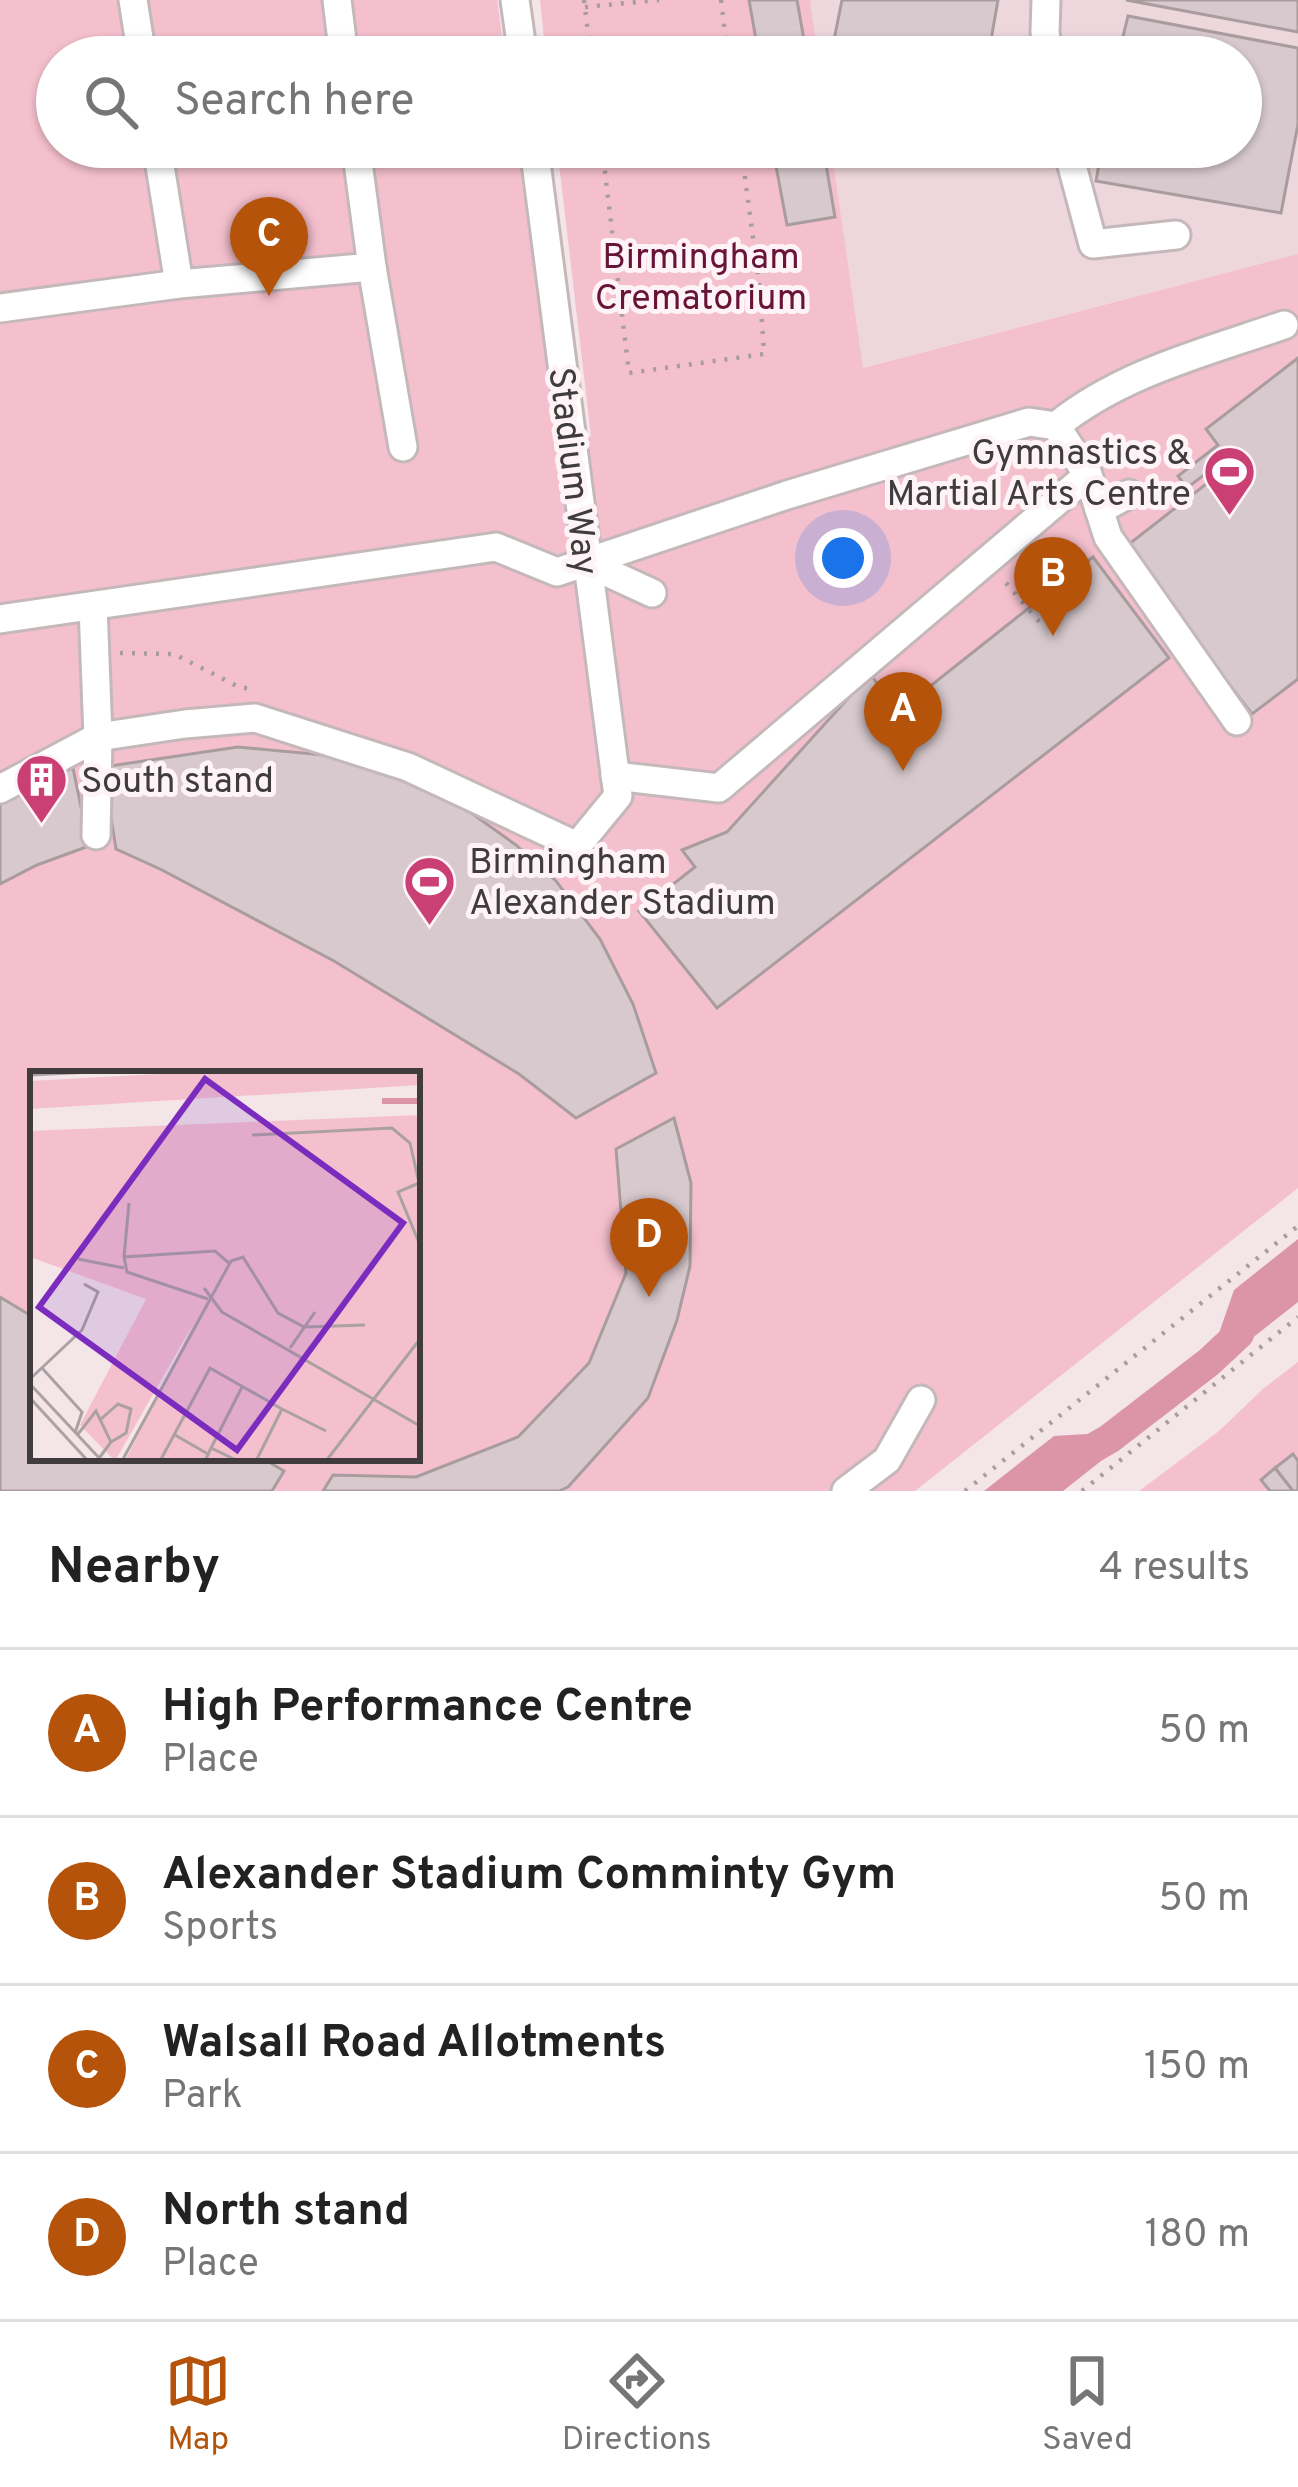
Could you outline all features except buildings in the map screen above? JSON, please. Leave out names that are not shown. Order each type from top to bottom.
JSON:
[{"type":"street","points":[[133,0],[139,36]]},
{"type":"street","points":[[337,0],[341,36]]},
{"type":"street","points":[[515,0],[520,36]]},
{"type":"street","points":[[1045,36],[1046,0]]},
{"type":"street","points":[[160,168],[179,284]]},
{"type":"street","points":[[359,168],[403,447]]},
{"type":"street","name":"Stadium Way","points":[[537,168],[617,786]]},
{"type":"street","points":[[1073,168],[1093,244],[1176,235]]},
{"type":"street","points":[[0,308],[179,284],[372,267]]},
{"type":"street","points":[[0,619],[496,547],[557,572],[1013,426],[1029,422],[1056,426],[1084,403],[1144,374],[1284,326]]},
{"type":"street","points":[[1056,426],[1088,475],[1108,537],[1238,721]]},
{"type":"street","points":[[0,789],[98,737],[255,718],[408,767],[577,846],[617,786],[719,788],[1088,475]]},
{"type":"street","points":[[1100,510],[1129,494]]},
{"type":"street","points":[[587,563],[652,593]]},
{"type":"street","points":[[93,606],[96,835]]},
{"type":"street","points":[[846,1491],[887,1460],[921,1400]]},
{"type":"path","points":[[589,36],[585,4],[659,0]]},
{"type":"path","points":[[721,0],[725,36]]},
{"type":"path","points":[[604,168],[629,374],[764,354],[744,168]]},
{"type":"path","points":[[988,561],[1041,624]]},
{"type":"path","points":[[94,656],[174,654],[239,687],[256,690]]},
{"type":"path","points":[[965,1491],[1298,1226]]},
{"type":"path","points":[[1082,1491],[1298,1317]]},
{"type":"shaded area","points":[[810,0],[1298,0],[1298,254],[862,368],[834,168],[1262,168],[1262,36],[815,36]]},
{"type":"shaded area","points":[[1298,1239],[1298,1302],[1237,1350],[1209,1362],[1234,1290]]},
{"type":"shaded area","points":[[1129,1422],[1106,1457],[1063,1491],[984,1491],[1054,1436],[1104,1433]]},
{"type":"green space","name":"Birmingham Crematorium","points":[[0,0],[497,0],[502,36],[36,36],[36,168],[521,168],[560,445],[591,436],[559,168],[834,168],[863,368],[1298,254],[1298,1188],[915,1491],[0,1491]]},
{"type":"green space","points":[[540,0],[810,0],[815,36],[544,36]]},
{"type":"green space","points":[[1298,1362],[1298,1491],[1139,1491],[1219,1431]]},
{"type":"waterway","points":[[1028,1491],[1109,1439],[1239,1334]]},
{"type":"place","name":"Walsall Road Allotments","points":[[269,296]]},
{"type":"place","name":"Gymnastics & Martial Arts Centre","points":[[1230,518]]},
{"type":"place","name":"Alexander Stadium Comminty Gym","points":[[1053,636]]},
{"type":"place","name":"High Performance Centre","points":[[903,771]]},
{"type":"place","name":"South stand","points":[[42,825]]},
{"type":"place","name":"Birmingham Alexander Stadium","points":[[430,927]]},
{"type":"place","name":"North stand","points":[[649,1297]]}]
